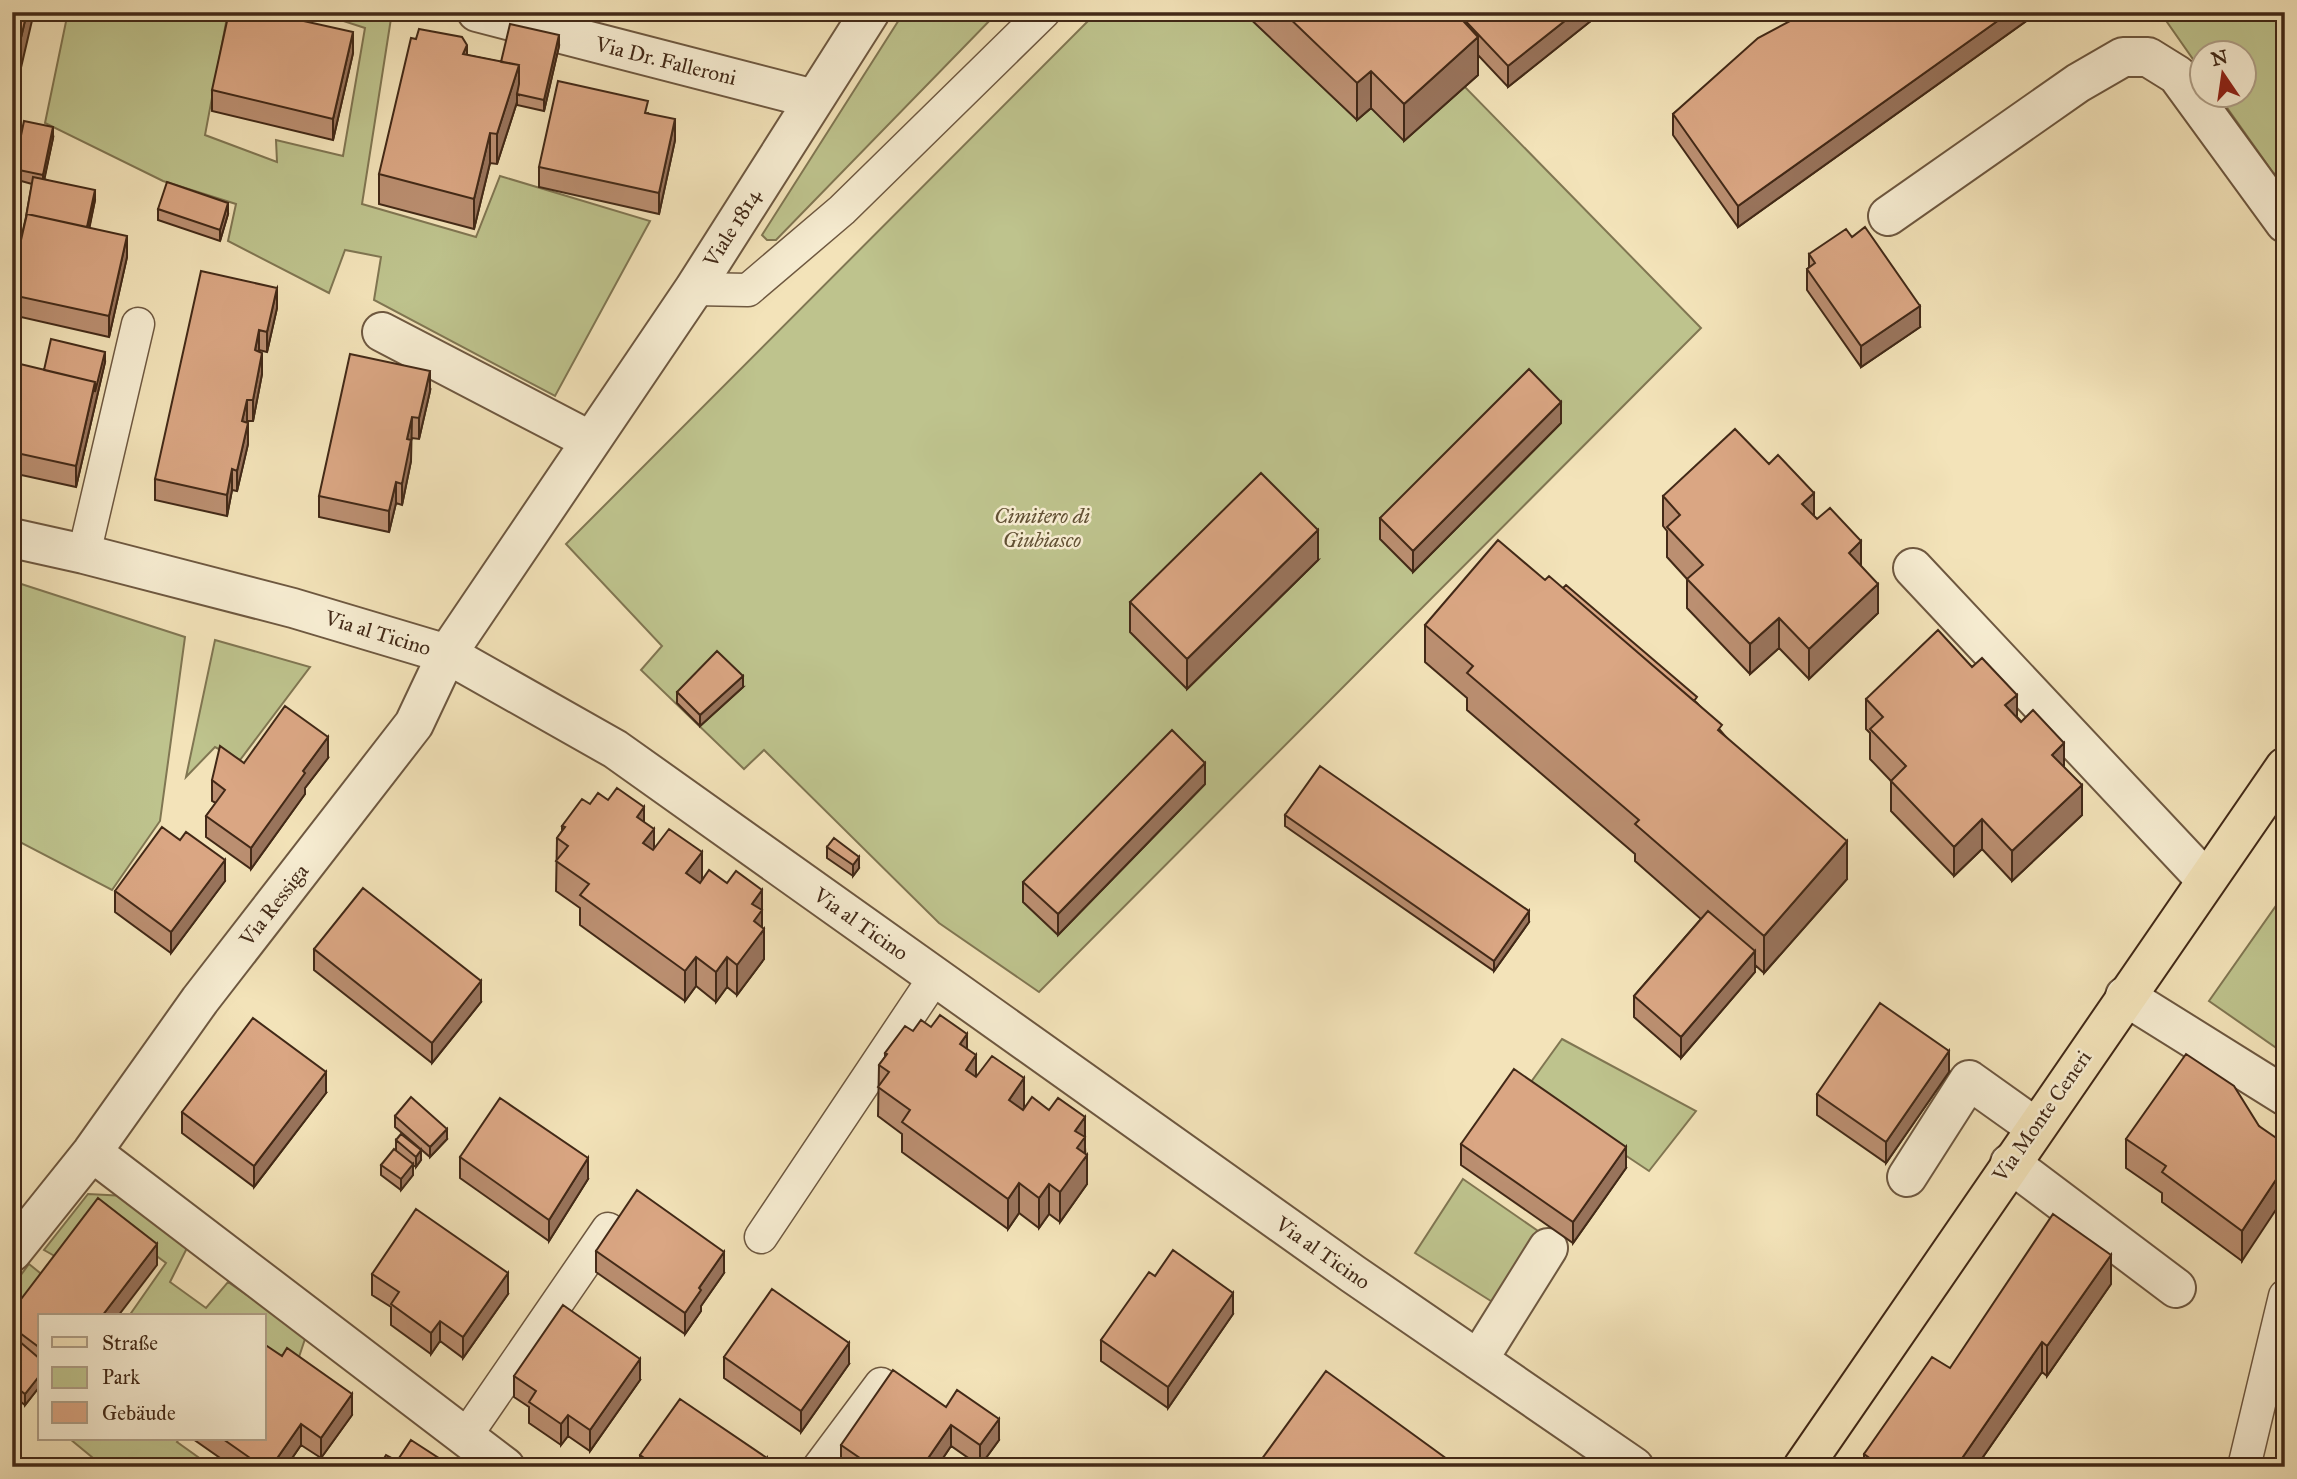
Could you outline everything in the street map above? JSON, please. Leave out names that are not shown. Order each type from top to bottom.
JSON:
[{"type":"main road","name":"Via Monte Ceneri","points":[[1803,1467],[2285,767]]},
{"type":"street","name":"Via Dr. Falleroni","points":[[477,12],[814,99]]},
{"type":"street","name":"Viale 1814","points":[[447,654],[694,289],[870,12]]},
{"type":"street","points":[[1888,216],[2078,83],[2123,57],[2148,57],[2177,75],[2285,223]]},
{"type":"street","points":[[382,332],[591,441]]},
{"type":"street","name":"Via al Ticino","points":[[12,538],[85,554],[293,608],[447,654],[615,749],[1353,1274],[1634,1467]]},
{"type":"street","points":[[1913,569],[2206,880]]},
{"type":"street","name":"Via Ressiga","points":[[12,1252],[92,1152],[201,1000],[414,724],[447,654]]},
{"type":"street","points":[[2125,996],[2285,1096]]},
{"type":"street","points":[[1907,1177],[1969,1080],[2035,1127]]},
{"type":"street","points":[[92,1152],[505,1467]]},
{"type":"street","points":[[2010,1163],[2176,1288]]},
{"type":"street","points":[[1478,1360],[1548,1248]]},
{"type":"lane","points":[[694,289],[748,289],[842,210],[1044,12]]},
{"type":"lane","points":[[85,554],[138,324]]},
{"type":"lane","points":[[761,1237],[935,977]]},
{"type":"lane","points":[[466,1437],[608,1229]]},
{"type":"lane","points":[[2244,1467],[2285,1296]]},
{"type":"lane","points":[[819,1467],[881,1384]]},
{"type":"green space","points":[[68,12],[228,12],[205,135],[277,162],[276,140],[343,156],[365,28],[334,18],[337,12],[392,12],[362,204],[476,237],[500,176],[650,221],[555,396],[374,300],[381,257],[345,250],[329,293],[228,241],[236,204],[163,181],[45,123]]},
{"type":"green space","points":[[904,12],[998,12],[776,240],[767,240],[762,235]]},
{"type":"green space","name":"Cimitero di Giubiasco","points":[[1097,12],[1244,12],[1357,120],[1371,108],[1464,86],[1701,328],[1039,992],[939,923],[764,750],[744,769],[641,670],[662,646],[566,544]]},
{"type":"green space","points":[[2160,12],[2285,12],[2285,167],[2274,174],[2227,108],[2258,108],[2258,38],[2188,38],[2188,52]]},
{"type":"green space","points":[[12,581],[185,637],[160,821],[112,890],[12,838]]},
{"type":"green space","points":[[215,640],[310,667],[240,760],[215,747],[186,777]]},
{"type":"green space","points":[[2285,893],[2285,1054],[2209,1001]]},
{"type":"green space","points":[[1562,1039],[1696,1111],[1649,1171],[1526,1089]]},
{"type":"green space","points":[[1463,1179],[1541,1233],[1494,1303],[1415,1253]]},
{"type":"green space","points":[[88,1194],[126,1196],[188,1246],[170,1282],[206,1308],[228,1282],[306,1336],[297,1363],[266,1349],[266,1314],[130,1314],[166,1263],[96,1211],[60,1259],[44,1250]]},
{"type":"green space","points":[[29,1264],[50,1281],[12,1331],[12,1287]]},
{"type":"green space","points":[[71,1440],[178,1440],[177,1442],[212,1467],[104,1467]]},
{"type":"building","points":[[12,12],[27,12],[12,76]]},
{"type":"building","points":[[229,12],[301,12],[299,20],[353,32],[333,119],[212,90]]},
{"type":"building","points":[[1283,12],[1455,12],[1478,37],[1404,104],[1371,71],[1357,83]]},
{"type":"building","points":[[1457,12],[1576,12],[1508,66]]},
{"type":"building","points":[[1807,12],[2010,12],[1738,206],[1673,114],[1758,38]]},
{"type":"building","points":[[510,24],[559,35],[544,100],[517,94],[519,65],[501,62]]},
{"type":"building","points":[[419,29],[462,37],[467,45],[463,54],[519,65],[497,134],[490,133],[474,199],[379,174],[411,38],[416,39]]},
{"type":"building","points":[[558,81],[648,101],[645,113],[675,119],[659,193],[539,167]]},
{"type":"building","points":[[24,121],[53,127],[43,175],[14,169]]},
{"type":"building","points":[[33,177],[95,190],[87,227],[27,214],[26,217]]},
{"type":"building","points":[[167,182],[228,203],[220,230],[158,209]]},
{"type":"building","points":[[27,214],[127,236],[109,316],[12,295],[12,279]]},
{"type":"building","points":[[1865,227],[1920,306],[1861,346],[1807,269],[1815,263],[1809,254],[1846,229],[1852,237]]},
{"type":"building","points":[[201,271],[277,288],[267,332],[259,330],[255,350],[262,353],[253,400],[247,400],[242,421],[248,423],[237,471],[232,469],[227,495],[155,479]]},
{"type":"building","points":[[51,339],[105,352],[95,392],[95,382],[44,370]]},
{"type":"building","points":[[350,354],[430,371],[419,418],[412,417],[407,439],[411,440],[402,484],[396,482],[389,511],[319,496]]},
{"type":"building","points":[[16,363],[95,382],[76,466],[12,452],[12,381]]},
{"type":"building","points":[[1529,369],[1561,402],[1413,551],[1380,518]]},
{"type":"building","points":[[1735,429],[1769,464],[1778,455],[1814,493],[1802,504],[1817,519],[1830,508],[1861,541],[1849,553],[1878,584],[1809,649],[1779,618],[1750,644],[1687,579],[1703,565],[1667,527],[1680,515],[1663,496]]},
{"type":"building","points":[[1261,473],[1318,530],[1187,659],[1130,602]]},
{"type":"building","points":[[1498,540],[1545,580],[1549,576],[1722,725],[1718,730],[1847,841],[1764,936],[1635,824],[1639,820],[1467,673],[1473,666],[1425,625]]},
{"type":"building","points":[[1566,585],[1697,697],[1694,701],[1563,588]]},
{"type":"building","points":[[1938,630],[1972,667],[1982,658],[2017,695],[2005,705],[2021,722],[2033,710],[2064,743],[2052,755],[2082,785],[2012,851],[1982,819],[1954,847],[1891,781],[1906,766],[1870,729],[1883,717],[1866,699]]},
{"type":"building","points":[[717,651],[743,676],[700,715],[677,692]]},
{"type":"building","points":[[285,706],[328,737],[251,848],[206,816],[225,790],[212,780],[220,746],[244,763]]},
{"type":"building","points":[[1172,730],[1205,763],[1058,914],[1023,882]]},
{"type":"building","points":[[1320,766],[1529,911],[1494,961],[1285,815]]},
{"type":"building","points":[[617,788],[644,807],[637,817],[654,829],[643,843],[653,850],[669,829],[702,852],[686,873],[700,883],[709,870],[727,883],[736,871],[762,890],[752,904],[762,910],[754,921],[764,929],[737,965],[727,957],[716,972],[696,957],[685,971],[580,895],[589,884],[556,861],[568,846],[557,838],[565,827],[562,826],[582,799],[590,804],[598,793],[608,800]]},
{"type":"building","points":[[162,827],[180,840],[186,832],[225,860],[171,932],[115,891]]},
{"type":"building","points":[[834,838],[859,857],[853,865],[827,847]]},
{"type":"building","points":[[363,888],[481,981],[432,1043],[314,949]]},
{"type":"building","points":[[1708,911],[1755,951],[1681,1037],[1634,996]]},
{"type":"building","points":[[1880,1003],[1949,1051],[1886,1142],[1817,1094]]},
{"type":"building","points":[[940,1015],[967,1034],[960,1044],[976,1055],[966,1070],[976,1077],[992,1056],[1024,1078],[1009,1100],[1023,1110],[1032,1097],[1049,1110],[1058,1098],[1085,1117],[1075,1131],[1085,1137],[1077,1148],[1087,1155],[1060,1192],[1049,1184],[1039,1198],[1019,1183],[1008,1199],[902,1122],[910,1110],[878,1087],[889,1072],[879,1065],[905,1026],[913,1031],[921,1020],[931,1027]]},
{"type":"building","points":[[253,1018],[326,1072],[254,1166],[182,1112]]},
{"type":"building","points":[[2186,1054],[2234,1086],[2259,1126],[2285,1144],[2285,1166],[2242,1231],[2162,1172],[2166,1166],[2126,1139]]},
{"type":"building","points":[[1514,1069],[1626,1147],[1573,1222],[1461,1144]]},
{"type":"building","points":[[411,1097],[447,1129],[430,1147],[395,1116]]},
{"type":"building","points":[[500,1098],[588,1158],[549,1220],[460,1157]]},
{"type":"building","points":[[401,1134],[421,1150],[416,1157],[396,1140]]},
{"type":"building","points":[[394,1149],[413,1164],[401,1179],[381,1165]]},
{"type":"building","points":[[637,1190],[724,1252],[685,1313],[596,1251]]},
{"type":"building","points":[[98,1198],[157,1244],[104,1314],[38,1314],[38,1346],[12,1327],[12,1311]]},
{"type":"building","points":[[416,1209],[508,1273],[463,1337],[440,1321],[431,1333],[391,1304],[399,1292],[372,1274]]},
{"type":"building","points":[[2053,1214],[2111,1255],[2047,1346],[2042,1342],[1956,1467],[1882,1467],[1864,1454],[1932,1357],[1950,1368]]},
{"type":"building","points":[[1173,1250],[1233,1293],[1168,1387],[1101,1340],[1149,1272],[1155,1276]]},
{"type":"building","points":[[772,1289],[849,1343],[801,1411],[724,1357]]},
{"type":"building","points":[[563,1305],[640,1359],[590,1430],[568,1415],[561,1424],[529,1402],[536,1391],[514,1376]]},
{"type":"building","points":[[19,1341],[38,1357],[38,1378],[25,1394],[12,1384],[12,1348]]},
{"type":"building","points":[[266,1345],[282,1356],[287,1348],[352,1394],[321,1438],[301,1424],[271,1467],[263,1467],[224,1440],[266,1440]]},
{"type":"building","points":[[893,1370],[946,1407],[957,1390],[999,1419],[980,1445],[951,1425],[922,1467],[873,1467],[841,1445]]},
{"type":"building","points":[[1326,1371],[1458,1467],[1256,1467]]},
{"type":"building","points":[[680,1399],[767,1458],[761,1467],[657,1467],[640,1455]]},
{"type":"building","points":[[411,1440],[451,1466],[379,1467],[386,1455],[397,1461]]},
{"type":"building","points":[[2285,1443],[2285,1467],[2279,1467]]},
{"type":"building","points":[[62,1460],[73,1467],[58,1467]]}]
